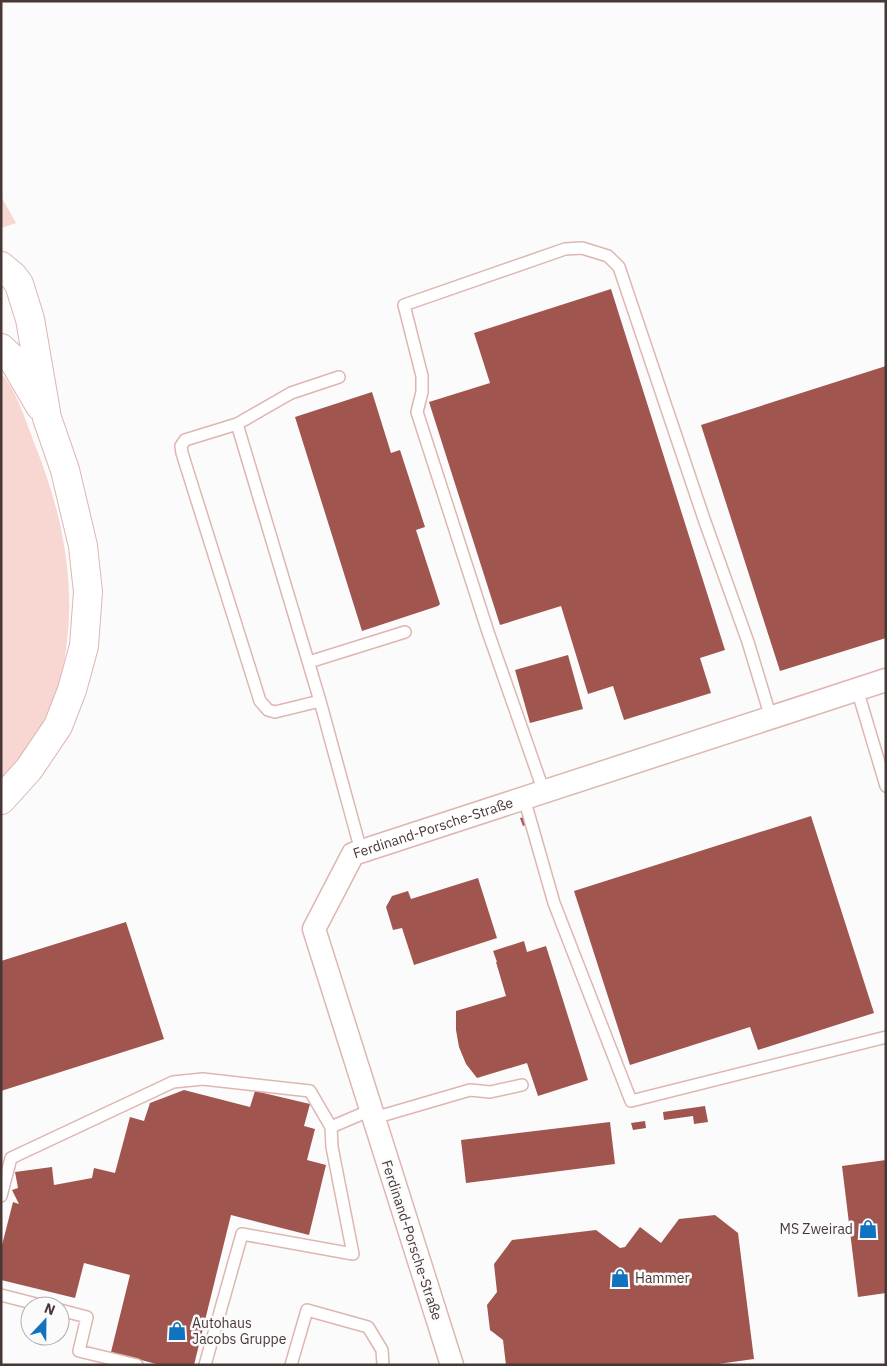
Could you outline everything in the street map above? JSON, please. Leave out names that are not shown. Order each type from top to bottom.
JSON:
[{"type":"main road","points":[[1,266],[19,284],[30,319],[47,418],[65,470],[83,546],[88,592],[84,646],[72,690],[58,726],[29,769],[1,800]]},
{"type":"main road","points":[[1,348],[12,358],[47,418]]},
{"type":"street","name":"Ferdinand-Porsche-Straße","points":[[452,1365],[314,929],[353,854],[886,680]]},
{"type":"lane","points":[[771,718],[748,642],[704,519],[619,267],[608,256],[582,248],[565,249],[404,305],[422,376],[422,392],[417,412],[488,632],[534,795],[554,903],[631,1101],[886,1037]]},
{"type":"lane","points":[[320,701],[275,712],[268,710],[260,701],[182,453],[182,446],[185,440],[237,424],[290,393],[339,377]]},
{"type":"lane","points":[[237,424],[320,701],[361,851]]},
{"type":"lane","points":[[308,662],[405,632]]},
{"type":"lane","points":[[857,689],[886,786]]},
{"type":"lane","points":[[1,1196],[11,1158],[173,1082],[203,1078],[310,1091],[331,1127],[332,1147],[353,1254],[242,1234],[206,1365]]},
{"type":"lane","points":[[331,1127],[372,1114],[470,1090],[490,1092],[522,1085]]},
{"type":"lane","points":[[1,1295],[20,1300]]},
{"type":"lane","points":[[291,1365],[307,1310],[368,1327],[382,1350],[383,1365]]},
{"type":"lane","points":[[70,1313],[87,1317],[79,1351],[137,1365]]},
{"type":"shaded area","points":[[1,196],[16,223],[1,228]]},
{"type":"shaded area","points":[[1,373],[12,388],[21,407],[52,492],[67,566],[69,616],[64,665],[52,703],[29,747],[20,760],[1,780]]},
{"type":"building","points":[[611,289],[725,650],[700,658],[711,693],[624,720],[613,686],[588,694],[561,606],[500,625],[429,402],[490,383],[474,333]]},
{"type":"building","points":[[886,366],[886,638],[780,671],[701,425]]},
{"type":"building","points":[[372,392],[391,453],[400,450],[425,527],[416,530],[440,604],[362,631],[295,417]]},
{"type":"building","points":[[568,655],[583,709],[530,723],[515,670]]},
{"type":"building","points":[[811,816],[874,1013],[758,1050],[750,1027],[630,1065],[574,891]]},
{"type":"building","points":[[524,817],[526,825],[523,826],[520,818]]},
{"type":"building","points":[[478,878],[497,938],[414,965],[402,928],[393,930],[386,907],[392,896],[408,891],[411,899]]},
{"type":"building","points":[[126,922],[164,1039],[1,1091],[1,961]]},
{"type":"building","points":[[524,941],[527,952],[546,946],[588,1080],[538,1096],[527,1063],[477,1078],[466,1064],[459,1047],[456,1030],[456,1011],[506,996],[493,951]]},
{"type":"building","points":[[184,1090],[250,1107],[255,1091],[310,1104],[304,1126],[315,1129],[307,1160],[326,1165],[309,1235],[231,1215],[194,1365],[160,1365],[111,1352],[130,1275],[84,1263],[75,1298],[1,1280],[1,1249],[13,1202],[19,1204],[12,1190],[18,1188],[15,1172],[52,1167],[54,1185],[92,1178],[94,1168],[115,1173],[130,1117],[144,1121],[150,1103]]},
{"type":"building","points":[[705,1106],[708,1122],[694,1124],[693,1116],[664,1120],[663,1112]]},
{"type":"building","points":[[645,1121],[646,1128],[633,1130],[631,1123]]},
{"type":"building","points":[[610,1122],[615,1164],[466,1183],[461,1140]]},
{"type":"building","name":"MS Zweirad","points":[[886,1160],[886,1293],[858,1297],[842,1166]]},
{"type":"building","name":"Hammer","points":[[715,1215],[738,1233],[754,1359],[711,1365],[506,1365],[503,1340],[490,1330],[487,1305],[497,1292],[494,1264],[512,1240],[596,1230],[620,1248],[625,1247],[640,1227],[661,1243],[679,1219]]},
{"type":"place","name":"MS Zweirad","points":[[868,1229]]},
{"type":"place","name":"Hammer","points":[[620,1278]]},
{"type":"place","name":"Autohaus Jacobs Gruppe","points":[[177,1331]]}]
